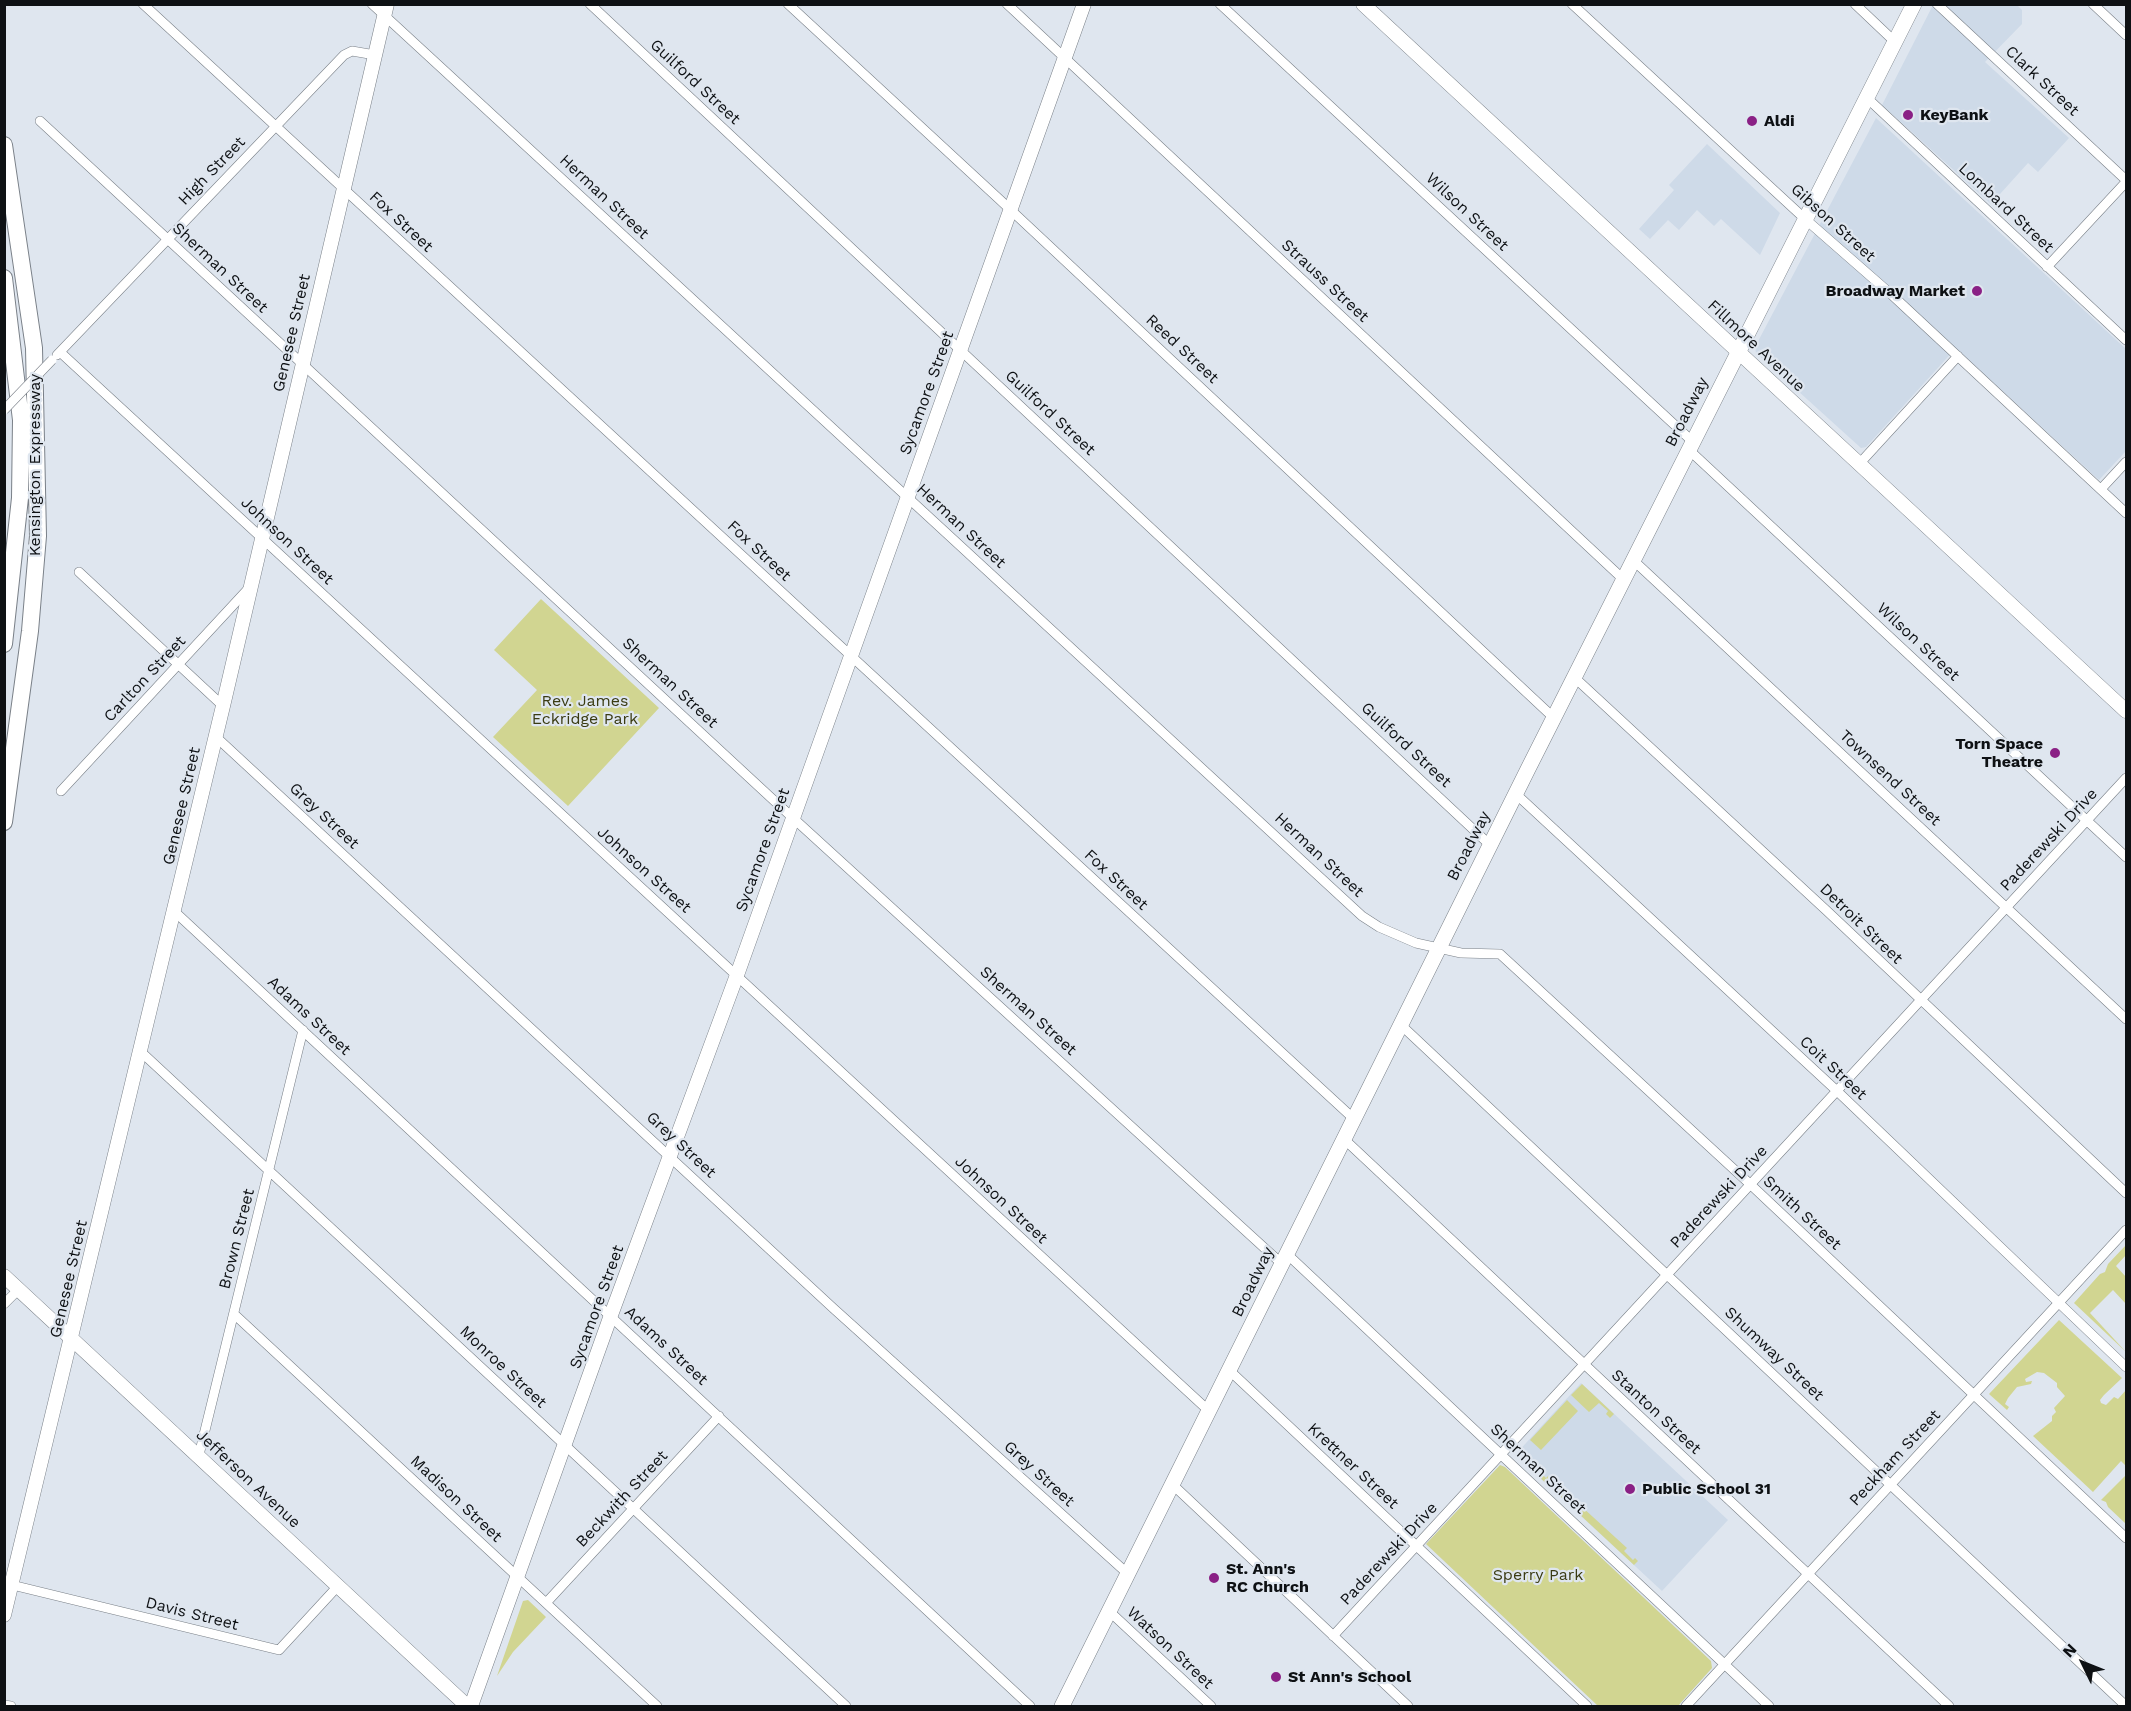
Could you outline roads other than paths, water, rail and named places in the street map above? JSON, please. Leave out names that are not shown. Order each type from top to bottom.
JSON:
[{"type":"highway","name":"Kensington Expressway","points":[[4,822],[30,631],[38,536],[34,348],[5,143]]},
{"type":"highway","name":"Kensington Expressway","points":[[4,278],[21,420],[20,498],[4,644]]},
{"type":"main road","name":"Broadway","points":[[1062,1707],[1515,794],[1914,4]]},
{"type":"street","name":"Fox Street","points":[[143,4],[1354,1119]]},
{"type":"street","name":"Herman Street","points":[[372,4],[386,10],[907,497],[1362,916],[1416,943],[1439,948]]},
{"type":"street","name":"Guilford Street","points":[[590,4],[1490,845]]},
{"type":"street","name":"Reed Street","points":[[788,4],[1554,718]]},
{"type":"street","name":"Strauss Street","points":[[1007,4],[1623,579]]},
{"type":"street","name":"Sycamore Street","points":[[469,1707],[736,975],[1084,4]]},
{"type":"street","name":"Wilson Street","points":[[1220,4],[2127,857]]},
{"type":"street","name":"Fillmore Avenue","points":[[1364,4],[2127,711]]},
{"type":"street","name":"Gibson Street","points":[[1572,4],[1804,218],[1892,295],[2127,513]]},
{"type":"street","points":[[1855,4],[1894,41]]},
{"type":"street","name":"Clark Street","points":[[1937,4],[2127,181]]},
{"type":"street","points":[[2093,4],[2127,35]]},
{"type":"street","name":"Genesee Street","points":[[4,1615],[223,706],[386,10]]},
{"type":"street","name":"High Street","points":[[4,410],[348,52],[375,55]]},
{"type":"street","name":"Lombard Street","points":[[1866,98],[2127,340]]},
{"type":"street","name":"Sherman Street","points":[[40,121],[792,817],[1501,1455],[1769,1707]]},
{"type":"street","points":[[2048,267],[2127,181]]},
{"type":"street","name":"Johnson Street","points":[[60,352],[1209,1411]]},
{"type":"street","points":[[1860,463],[1958,356]]},
{"type":"street","points":[[2101,489],[2127,462]]},
{"type":"street","name":"Townsend Street","points":[[1633,560],[2127,1019]]},
{"type":"street","points":[[79,572],[223,706]]},
{"type":"street","name":"Carlton Street","points":[[61,791],[250,586]]},
{"type":"street","name":"Detroit Street","points":[[1574,677],[2127,1193]]},
{"type":"street","name":"Grey Street","points":[[215,736],[833,1308],[1128,1574]]},
{"type":"street","name":"Paderewski Drive","points":[[1333,1636],[2127,778]]},
{"type":"street","name":"Coit Street","points":[[1515,794],[1837,1091],[2058,1304],[2127,1367]]},
{"type":"street","name":"Adams Street","points":[[174,911],[1030,1707]]},
{"type":"street","name":"Smith Street","points":[[1439,948],[1461,953],[1500,954],[1751,1185],[2127,1538]]},
{"type":"street","name":"Shumway Street","points":[[1401,1024],[2127,1706]]},
{"type":"street","name":"Brown Street","points":[[199,1455],[303,1030]]},
{"type":"street","name":"Monroe Street","points":[[139,1050],[846,1707]]},
{"type":"street","name":"Stanton Street","points":[[1344,1139],[1948,1707]]},
{"type":"street","name":"Peckham Street","points":[[1686,1707],[2127,1230]]},
{"type":"street","name":"Jefferson Avenue","points":[[4,1276],[469,1707]]},
{"type":"street","points":[[4,1304],[19,1289]]},
{"type":"street","name":"Madison Street","points":[[234,1314],[657,1707]]},
{"type":"street","name":"Krettner Street","points":[[1229,1370],[1587,1707]]},
{"type":"street","name":"Beckwith Street","points":[[546,1603],[719,1416]]},
{"type":"street","points":[[1172,1484],[1408,1707]]},
{"type":"street","name":"Davis Street","points":[[12,1585],[279,1650],[338,1586]]},
{"type":"street","name":"Watson Street","points":[[1109,1611],[1211,1707]]},
{"type":"street","points":[[4,1705],[11,1707]]},
{"type":"place","name":"KeyBank","points":[[1908,115]]},
{"type":"place","name":"Aldi","points":[[1752,121]]},
{"type":"place","name":"Broadway Market","points":[[1977,291]]},
{"type":"place","name":"Torn Space Theatre","points":[[2055,753]]},
{"type":"place","name":"Public School 31","points":[[1630,1489]]},
{"type":"place","name":"St. Ann's RC Church","points":[[1214,1578]]},
{"type":"place","name":"St Ann's School","points":[[1276,1677]]},
{"type":"park label","name":"Rev. James Eckridge Park","points":[[585,710]]},
{"type":"park label","name":"Sperry Park","points":[[1538,1575]]}]
